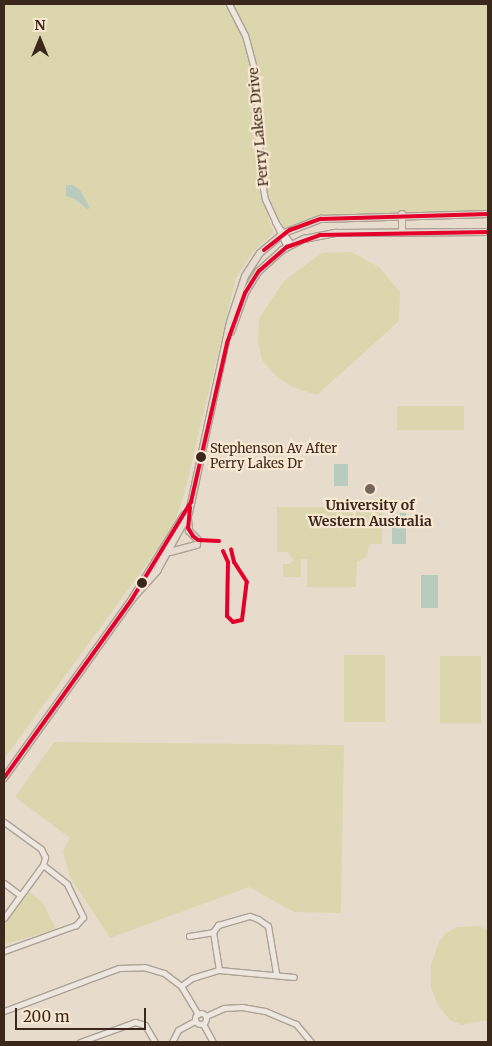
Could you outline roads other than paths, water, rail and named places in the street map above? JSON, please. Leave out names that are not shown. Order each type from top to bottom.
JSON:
[{"type":"main road","points":[[402,214],[402,232]]},
{"type":"main road","points":[[169,553],[180,547],[198,543],[188,530],[190,502],[227,343],[230,322],[245,276],[260,253],[282,235],[305,223],[329,218],[402,214],[488,214]]},
{"type":"main road","points":[[227,343],[251,282],[270,260],[289,246],[328,233],[488,232]]},
{"type":"main road","points":[[132,599],[190,502]]},
{"type":"main road","points":[[4,778],[132,599],[169,553],[189,513]]},
{"type":"street","name":"Perry Lakes Drive","points":[[229,4],[245,34],[255,73],[261,177],[275,222],[289,246]]},
{"type":"street","points":[[4,822],[41,849],[45,857],[43,865],[4,918]]},
{"type":"street","points":[[4,951],[82,922],[83,910],[67,884],[43,865]]},
{"type":"street","points":[[4,883],[20,895]]},
{"type":"street","points":[[189,936],[213,932],[218,926],[250,916],[258,919],[268,926],[276,973]]},
{"type":"street","points":[[213,932],[219,970]]},
{"type":"street","points":[[4,947],[13,949]]},
{"type":"street","points":[[4,1011],[119,968],[144,967],[164,973],[181,986],[198,1014],[206,1016],[233,1008],[265,1011],[296,1024],[311,1042]]},
{"type":"street","points":[[181,986],[192,978],[219,970],[276,973],[294,977]]},
{"type":"street","points":[[172,1042],[178,1030],[195,1021],[198,1014]]},
{"type":"street","points":[[203,1024],[206,1016]]},
{"type":"street","points":[[195,1021],[203,1024],[213,1042]]},
{"type":"street","points":[[81,1042],[135,1022],[145,1025],[155,1042]]},
{"type":"place","name":"Stephenson Av After Perry Lakes Dr","points":[[201,457]]},
{"type":"place","name":"University of Western Australia","points":[[370,489]]}]
